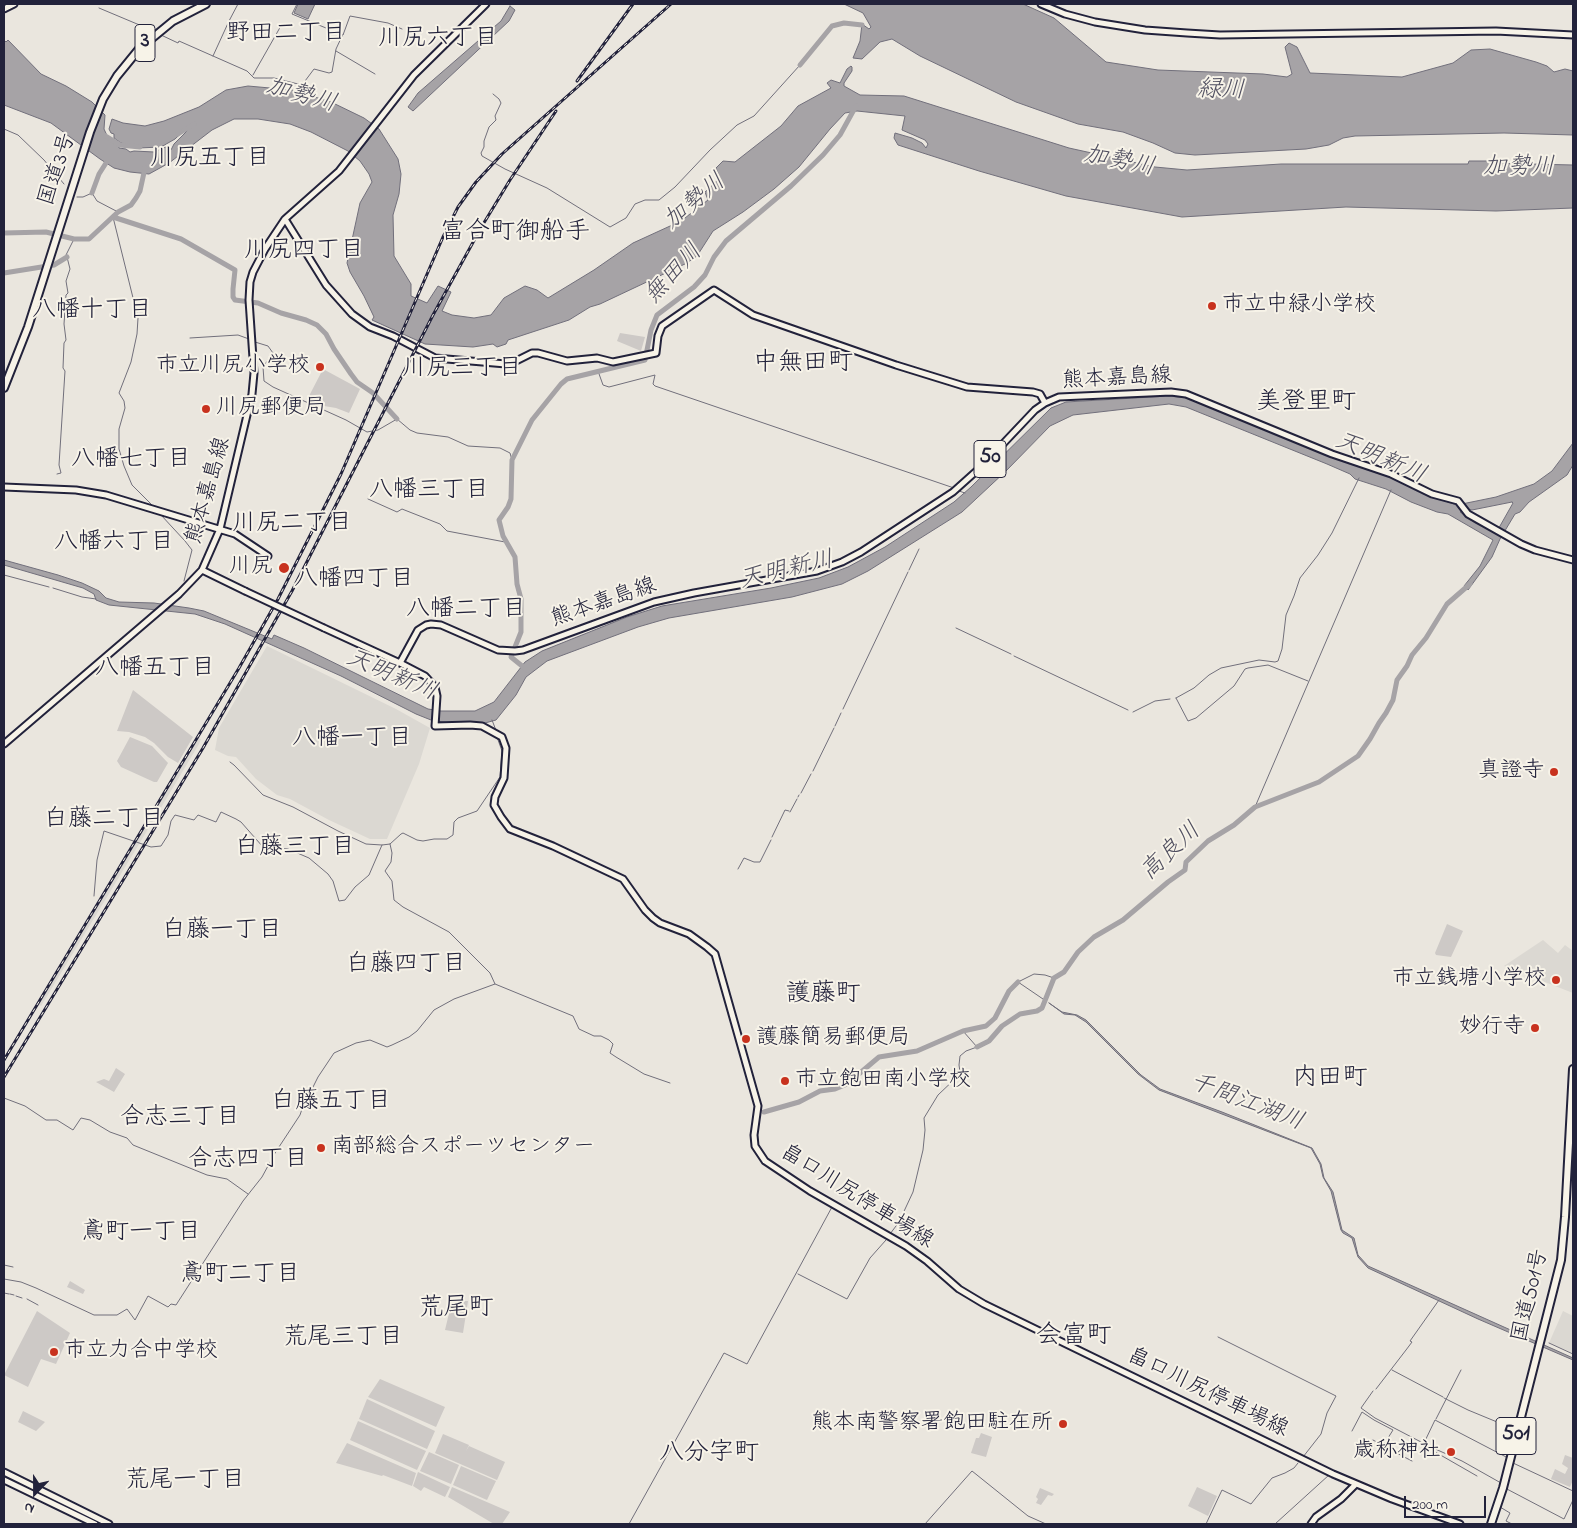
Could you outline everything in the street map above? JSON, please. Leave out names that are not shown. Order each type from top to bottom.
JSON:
[{"type":"highway","name":"国道3号","points":[[4,388],[28,327],[80,155],[100,100],[118,68],[141,41],[160,26],[196,4]]},
{"type":"highway","name":"国道3号","points":[[100,100],[139,49],[173,21],[206,4]]},
{"type":"highway","name":"国道3号","points":[[4,379],[43,273]]},
{"type":"highway","name":"国道501号","points":[[1491,1524],[1503,1488],[1562,1252],[1573,1069]]},
{"type":"main road","points":[[4,9],[14,4]]},
{"type":"main road","name":"熊本嘉島線","points":[[486,4],[423,65],[339,171],[285,219],[264,249],[250,282],[249,302],[254,373],[252,394],[220,529],[202,570],[400,663],[418,630],[426,624],[441,625],[504,651],[523,650],[654,602],[694,592],[804,574],[842,562],[873,545],[966,482],[1035,410],[1059,397],[1172,392],[1186,394],[1332,454],[1391,474],[1432,494],[1458,501],[1468,514],[1528,548],[1573,560]]},
{"type":"main road","points":[[1041,4],[1065,14],[1095,22],[1187,34],[1496,31],[1573,35]]},
{"type":"main road","name":"熊本嘉島線","points":[[285,219],[326,285],[352,314],[370,327],[393,336],[435,358],[506,364],[532,353],[541,353],[572,362],[597,358],[613,362],[656,353],[658,336],[666,322],[714,290],[753,315],[896,365],[967,387],[1033,392],[1040,394],[1045,403]]},
{"type":"main road","points":[[4,487],[60,489],[92,493],[235,534],[268,556]]},
{"type":"main road","points":[[4,744],[170,602],[202,570]]},
{"type":"main road","name":"畠口川尻停車場線","points":[[400,663],[418,671],[431,682],[437,696],[435,726],[470,725],[485,728],[499,734],[505,741],[504,778],[495,797],[494,805],[500,817],[510,829],[554,846],[623,879],[653,918],[660,923],[689,934],[715,954],[758,1106],[754,1135],[755,1146],[765,1161],[810,1191],[906,1246],[927,1261],[959,1289],[984,1304],[1356,1484],[1460,1524]]},
{"type":"main road","points":[[4,1472],[109,1524]]},
{"type":"main road","points":[[4,1480],[94,1524]]},
{"type":"main road","points":[[1311,1524],[1316,1517],[1341,1499],[1356,1484]]},
{"type":"shaded area","points":[[620,333],[645,337],[641,351],[617,341]]},
{"type":"shaded area","points":[[323,369],[360,389],[349,413],[324,406],[308,398]]},
{"type":"shaded area","points":[[267,646],[396,709],[430,728],[419,764],[387,839],[370,839],[290,799],[277,795],[256,779],[236,757],[228,756],[215,750],[219,728]]},
{"type":"shaded area","points":[[133,690],[193,737],[178,763],[145,737],[129,732],[117,731]]},
{"type":"shaded area","points":[[130,737],[152,746],[168,763],[157,782],[121,767],[117,761]]},
{"type":"shaded area","points":[[198,738],[201,739],[199,744],[41,1006],[38,1004]]},
{"type":"shaded area","points":[[1447,924],[1463,931],[1451,957],[1436,955],[1435,953]]},
{"type":"shaded area","name":"市立銭塘小学校","points":[[1543,940],[1558,953],[1565,945],[1573,951],[1573,993],[1504,966]]},
{"type":"shaded area","points":[[116,1068],[125,1074],[114,1092],[96,1082],[104,1079],[109,1081]]},
{"type":"shaded area","points":[[70,1281],[85,1290],[83,1294],[67,1287]]},
{"type":"shaded area","points":[[452,1301],[468,1301],[463,1333],[445,1330]]},
{"type":"shaded area","points":[[37,1311],[70,1333],[56,1364],[41,1359],[28,1387],[4,1375]]},
{"type":"shaded area","points":[[1563,1311],[1573,1316],[1573,1353],[1549,1343]]},
{"type":"shaded area","points":[[380,1379],[445,1407],[436,1427],[368,1397]]},
{"type":"shaded area","points":[[367,1399],[435,1431],[427,1449],[359,1419]]},
{"type":"shaded area","points":[[23,1411],[45,1422],[36,1431],[18,1422]]},
{"type":"shaded area","points":[[358,1421],[426,1451],[417,1470],[350,1440]]},
{"type":"shaded area","points":[[981,1433],[992,1437],[986,1457],[971,1453],[976,1438],[979,1438]]},
{"type":"shaded area","points":[[443,1434],[469,1445],[466,1451],[469,1446],[505,1462],[497,1480],[435,1453]]},
{"type":"shaded area","points":[[347,1443],[416,1473],[412,1486],[383,1475],[336,1463]]},
{"type":"shaded area","points":[[429,1452],[459,1465],[451,1484],[420,1471]]},
{"type":"shaded area","points":[[1565,1455],[1573,1458],[1573,1480],[1570,1487],[1551,1479],[1555,1469],[1565,1474],[1568,1468],[1562,1464]]},
{"type":"shaded area","points":[[461,1466],[496,1481],[487,1500],[453,1485]]},
{"type":"shaded area","points":[[418,1472],[450,1487],[445,1497],[424,1487],[421,1491],[413,1486]]},
{"type":"shaded area","points":[[452,1487],[510,1512],[502,1524],[494,1524],[448,1497]]},
{"type":"shaded area","points":[[1197,1487],[1217,1496],[1208,1516],[1188,1506]]},
{"type":"shaded area","points":[[1040,1488],[1054,1494],[1052,1496],[1048,1495],[1041,1505],[1036,1503],[1038,1499],[1036,1497]]},
{"type":"water","points":[[298,4],[315,4],[308,19],[294,13]]},
{"type":"water","name":"緑川","points":[[844,4],[1023,4],[1054,18],[1106,62],[1158,70],[1263,74],[1287,77],[1292,74],[1285,47],[1289,43],[1297,47],[1310,73],[1402,77],[1453,63],[1471,50],[1490,49],[1536,62],[1547,66],[1554,72],[1565,69],[1573,71],[1573,135],[1504,133],[1355,136],[1343,138],[1329,145],[1306,149],[1195,155],[1175,153],[1123,132],[1078,124],[1016,102],[920,56],[892,39],[880,42],[862,59],[853,58],[860,41],[862,24],[869,29],[871,27],[863,13]]},
{"type":"water","points":[[510,6],[515,10],[509,21],[413,111],[408,107],[418,93],[501,21]]},
{"type":"water","points":[[4,40],[6,42],[8,40],[41,74],[66,86],[92,102],[105,115],[104,129],[109,140],[119,146],[119,148],[130,152],[154,152],[166,147],[168,151],[171,150],[191,124],[175,139],[161,147],[138,148],[121,143],[114,138],[114,134],[109,129],[112,119],[123,123],[145,126],[164,121],[199,107],[226,90],[248,86],[292,90],[331,102],[364,118],[379,129],[398,159],[401,174],[399,194],[393,215],[394,256],[411,284],[411,296],[427,303],[438,286],[451,292],[442,311],[452,315],[474,318],[491,315],[504,298],[525,286],[537,290],[548,298],[633,243],[681,221],[708,200],[705,192],[720,178],[716,168],[723,161],[735,162],[781,126],[798,106],[831,88],[827,83],[831,80],[840,83],[847,69],[851,66],[852,71],[844,86],[860,95],[904,96],[1069,148],[1155,167],[1187,170],[1281,164],[1468,164],[1469,161],[1573,165],[1573,208],[1496,211],[1346,207],[1182,217],[1066,196],[898,145],[894,138],[895,133],[912,138],[922,143],[926,148],[928,144],[925,140],[902,130],[905,116],[857,111],[845,113],[799,167],[774,189],[713,231],[697,256],[687,263],[590,307],[569,320],[508,340],[506,344],[497,347],[493,344],[473,347],[425,344],[372,320],[374,317],[350,272],[347,263],[360,203],[372,182],[360,161],[348,151],[311,132],[290,124],[258,119],[234,119],[212,130],[169,163],[149,174],[114,168],[51,123],[4,105]]},
{"type":"water","points":[[1169,396],[1187,398],[1331,456],[1395,478],[1436,498],[1457,505],[1496,497],[1534,484],[1552,471],[1573,443],[1573,465],[1567,475],[1515,514],[1492,557],[1468,590],[1464,586],[1480,566],[1493,540],[1448,514],[1411,502],[1386,489],[1355,479],[1350,474],[1327,464],[1186,407],[1169,404],[1073,415],[1050,426],[962,512],[868,571],[842,584],[792,597],[669,618],[638,627],[547,661],[526,677],[516,695],[496,720],[485,723],[450,723],[431,720],[341,676],[225,624],[195,614],[109,605],[96,600],[94,594],[83,588],[4,565],[4,560],[58,575],[82,583],[99,591],[106,598],[119,602],[154,603],[204,611],[272,639],[274,635],[304,648],[428,709],[475,711],[494,702],[525,662],[542,651],[627,617],[662,606],[819,578],[848,567],[885,547],[954,502],[1051,408],[1066,402]],"holes":[[[1513,503],[1496,533],[1475,523],[1460,512],[1468,509],[1472,510]]]},
{"type":"water","points":[[1049,1003],[1062,1012],[1077,1015],[1086,1020],[1141,1075],[1160,1089],[1312,1148],[1321,1164],[1324,1178],[1333,1192],[1342,1230],[1354,1238],[1358,1255],[1368,1266],[1573,1358],[1573,1360],[1368,1268],[1358,1257],[1352,1238],[1341,1230],[1331,1191],[1323,1177],[1320,1164],[1311,1148],[1159,1090],[1138,1074],[1086,1022],[1075,1015],[1064,1014]]},
{"type":"waterway","points":[[213,56],[238,4]]},
{"type":"waterway","points":[[297,4],[292,14],[343,35],[350,16],[388,23],[402,29]]},
{"type":"waterway","points":[[99,8],[149,29]]},
{"type":"waterway","points":[[800,65],[832,26],[844,23],[862,25]]},
{"type":"waterway","points":[[253,75],[282,24]]},
{"type":"waterway","points":[[161,35],[247,71],[254,78],[274,78],[302,85],[314,69],[332,72],[336,49],[343,34]]},
{"type":"waterway","points":[[336,51],[375,74]]},
{"type":"waterway","points":[[493,94],[501,103],[495,116],[496,120],[489,127],[481,153],[482,156],[505,169],[547,188],[610,227],[626,218],[635,204],[645,200],[659,200],[675,187],[737,125],[754,116],[800,65]]},
{"type":"waterway","name":"無田川","points":[[527,670],[511,657],[521,632],[521,599],[517,584],[515,557],[503,536],[499,520],[511,499],[512,460],[532,420],[567,379],[645,360],[651,330],[657,315],[694,287],[705,275],[714,257],[726,241],[791,186],[823,155],[840,135],[856,106]]},
{"type":"waterway","name":"加勢川","points":[[178,134],[194,124]]},
{"type":"waterway","points":[[4,129],[18,135],[44,160],[64,184]]},
{"type":"waterway","name":"加勢川","points":[[102,134],[120,145],[140,147]]},
{"type":"waterway","points":[[92,193],[99,174],[106,163]]},
{"type":"waterway","points":[[4,233],[46,232],[74,239],[89,239],[118,212],[131,205],[140,191],[145,168]]},
{"type":"waterway","points":[[77,197],[83,197],[92,193],[97,201],[118,212]]},
{"type":"waterway","points":[[113,217],[138,318],[137,334],[131,362],[119,393],[124,401],[125,408],[119,429],[119,449],[132,485],[155,508]]},
{"type":"waterway","points":[[113,217],[181,239],[235,270],[233,289],[235,300],[258,303],[317,325],[326,334],[357,382],[373,393],[397,419]]},
{"type":"waterway","points":[[57,474],[61,473],[59,465],[65,371],[63,368],[64,343],[66,340],[64,324],[66,295],[68,293],[66,281],[70,269],[67,257],[64,259],[74,239]]},
{"type":"waterway","points":[[4,273],[54,265],[67,257]]},
{"type":"waterway","points":[[190,338],[238,335],[249,339]]},
{"type":"waterway","points":[[255,342],[268,346],[273,353],[263,367],[264,381],[367,432],[378,430],[397,419],[410,430],[417,433],[448,437],[468,446],[500,448],[510,453],[512,460]]},
{"type":"waterway","points":[[598,371],[603,385],[609,387],[655,375],[653,384],[655,386],[954,488]]},
{"type":"waterway","name":"天明新川","points":[[1176,698],[1194,688],[1209,675],[1221,668],[1259,660],[1278,661],[1282,649],[1286,615],[1300,578],[1332,533],[1359,478]]},
{"type":"waterway","name":"天明新川","points":[[1255,807],[1391,490]]},
{"type":"waterway","points":[[959,491],[965,493]]},
{"type":"waterway","points":[[368,499],[397,512],[402,509],[440,524],[447,531],[505,542]]},
{"type":"waterway","points":[[161,515],[192,550],[184,581]]},
{"type":"waterway","points":[[909,570],[919,549]]},
{"type":"waterway","points":[[843,709],[908,572]]},
{"type":"waterway","points":[[4,575],[49,587]]},
{"type":"waterway","name":"高良川","points":[[977,1047],[989,1041],[1002,1026],[1020,1014],[1037,1011],[1042,1008],[1054,978],[1064,972],[1078,952],[1094,937],[1123,920],[1185,870],[1186,862],[1208,841],[1234,825],[1255,807],[1319,782],[1358,756],[1393,700],[1397,680],[1412,655],[1426,638],[1447,604],[1470,584]]},
{"type":"waterway","points":[[53,588],[82,597],[96,599]]},
{"type":"waterway","points":[[956,628],[1011,654]]},
{"type":"waterway","points":[[1014,656],[1128,710]]},
{"type":"waterway","points":[[1176,698],[1188,721],[1196,718],[1234,686],[1245,669],[1268,665],[1308,681]]},
{"type":"waterway","points":[[1133,712],[1155,701],[1170,699]]},
{"type":"waterway","points":[[835,726],[841,713]]},
{"type":"waterway","points":[[492,720],[497,733]]},
{"type":"waterway","points":[[813,771],[834,728]]},
{"type":"waterway","points":[[230,762],[263,795],[293,807],[366,844],[390,844],[403,833],[423,841],[447,839],[453,835],[454,822],[458,818],[477,811],[500,777],[502,751],[497,737]]},
{"type":"waterway","points":[[801,793],[811,774]]},
{"type":"waterway","points":[[790,812],[797,799]]},
{"type":"waterway","points":[[772,837],[785,810],[789,811]]},
{"type":"waterway","points":[[94,896],[97,860],[104,831],[151,847],[161,846],[168,835],[171,821],[175,815],[194,820],[198,815],[216,822],[221,812],[236,819],[241,822],[263,847],[288,849],[309,858],[328,874],[333,881],[339,901],[345,900],[355,887],[369,875],[382,845]]},
{"type":"waterway","points":[[738,869],[744,858],[760,862],[771,840]]},
{"type":"waterway","points":[[4,1279],[21,1282],[94,1315],[117,1315],[127,1309],[135,1320],[148,1296],[168,1307],[171,1304],[176,1305],[243,1201],[262,1177],[300,1115],[318,1077],[334,1053],[356,1043],[370,1040],[387,1047],[392,1045],[417,1031],[434,1010],[454,999],[495,984],[490,973],[449,932],[403,907],[394,900],[392,881],[385,871],[391,862],[390,844]]},
{"type":"waterway","name":"高良川","points":[[1043,999],[1018,982],[1034,974],[1054,978]]},
{"type":"waterway","name":"高良川","points":[[764,1112],[799,1102],[820,1091],[835,1089],[847,1084],[879,1057],[917,1051],[963,1031],[986,1026],[995,1018],[1009,991],[1018,982]]},
{"type":"waterway","points":[[495,984],[573,1016],[579,1029],[609,1040],[613,1044],[610,1053],[644,1074],[670,1083]]},
{"type":"waterway","points":[[890,1234],[899,1222],[913,1192],[923,1150],[924,1118],[938,1095],[958,1076],[960,1072],[960,1056],[966,1051],[977,1047],[963,1031]]},
{"type":"waterway","points":[[4,1098],[25,1106],[46,1120],[57,1120],[73,1130],[81,1118],[90,1120],[110,1132],[127,1138],[133,1145],[207,1175],[227,1179],[248,1194]]},
{"type":"waterway","points":[[629,1524],[724,1353],[747,1364],[832,1207]]},
{"type":"waterway","points":[[798,1274],[847,1299],[870,1258],[886,1240]]},
{"type":"waterway","points":[[4,1265],[13,1267]]},
{"type":"waterway","points":[[4,1293],[9,1294]]},
{"type":"waterway","points":[[10,1294],[14,1295]]},
{"type":"waterway","points":[[16,1296],[22,1298]]},
{"type":"waterway","points":[[27,1299],[38,1305]]},
{"type":"waterway","points":[[1376,1389],[1412,1342],[1410,1341],[1439,1300]]},
{"type":"waterway","points":[[1218,1337],[1336,1396],[1327,1413],[1321,1434],[1303,1457]]},
{"type":"waterway","points":[[1549,1343],[1573,1354]]},
{"type":"waterway","points":[[1392,1370],[1443,1397]]},
{"type":"waterway","points":[[1436,1419],[1461,1370]]},
{"type":"waterway","points":[[1373,1391],[1361,1408],[1375,1418],[1421,1442]]},
{"type":"waterway","points":[[1444,1398],[1514,1429]]},
{"type":"waterway","points":[[1352,1431],[1362,1412],[1393,1430],[1383,1446],[1412,1461]]},
{"type":"waterway","points":[[1424,1443],[1435,1420],[1508,1458]]},
{"type":"waterway","points":[[1373,1440],[1382,1445]]},
{"type":"waterway","points":[[1422,1443],[1462,1461],[1501,1483]]},
{"type":"waterway","points":[[1423,1445],[1477,1476]]},
{"type":"waterway","points":[[1206,1524],[1222,1490],[1251,1504],[1272,1478],[1294,1468],[1298,1463]]},
{"type":"waterway","points":[[1513,1463],[1573,1491]]},
{"type":"waterway","points":[[925,1524],[972,1471],[1028,1516],[1046,1524]]},
{"type":"waterway","points":[[1275,1524],[1329,1475]]},
{"type":"waterway","points":[[1505,1488],[1564,1519],[1573,1500]]},
{"type":"waterway","points":[[1500,1507],[1510,1513],[1506,1521],[1512,1524]]},
{"type":"railway","points":[[577,81],[633,4]]},
{"type":"railway","points":[[4,1060],[239,668],[278,599],[341,474],[443,237],[458,207],[476,182],[502,154],[671,4]]},
{"type":"railway","points":[[4,1077],[203,748],[292,591],[433,315],[482,226],[556,111]]},
{"type":"place","name":"市立中緑小学校","points":[[1212,306]]},
{"type":"place","name":"市立川尻小学校","points":[[320,367]]},
{"type":"place","name":"川尻郵便局","points":[[206,409]]},
{"type":"place","name":"川尻","points":[[284,568]]},
{"type":"place","name":"真證寺","points":[[1554,772]]},
{"type":"place","name":"市立銭塘小学校","points":[[1556,980]]},
{"type":"place","name":"妙行寺","points":[[1535,1028]]},
{"type":"place","name":"護藤簡易郵便局","points":[[746,1039]]},
{"type":"place","name":"市立飽田南小学校","points":[[785,1081]]},
{"type":"place","name":"南部総合スポーツセンター","points":[[321,1148]]},
{"type":"place","name":"市立力合中学校","points":[[54,1352]]},
{"type":"place","name":"熊本南警察署飽田駐在所","points":[[1063,1424]]},
{"type":"place","name":"歳称神社","points":[[1451,1452]]},
{"type":"district","name":"野田二丁目","points":[[286,35]]},
{"type":"district","name":"川尻六丁目","points":[[438,40]]},
{"type":"district","name":"川尻五丁目","points":[[210,160]]},
{"type":"district","name":"富合町御船手","points":[[515,234]]},
{"type":"district","name":"川尻四丁目","points":[[304,252]]},
{"type":"district","name":"八幡十丁目","points":[[92,312]]},
{"type":"district","name":"中無田町","points":[[803,365]]},
{"type":"district","name":"川尻三丁目","points":[[462,370]]},
{"type":"district","name":"美登里町","points":[[1306,404]]},
{"type":"district","name":"八幡七丁目","points":[[131,461]]},
{"type":"district","name":"八幡三丁目","points":[[429,492]]},
{"type":"district","name":"川尻二丁目","points":[[292,525]]},
{"type":"district","name":"八幡六丁目","points":[[114,544]]},
{"type":"district","name":"八幡四丁目","points":[[354,581]]},
{"type":"district","name":"八幡二丁目","points":[[466,611]]},
{"type":"district","name":"八幡五丁目","points":[[155,670]]},
{"type":"district","name":"八幡一丁目","points":[[352,740]]},
{"type":"district","name":"白藤二丁目","points":[[104,821]]},
{"type":"district","name":"白藤三丁目","points":[[295,849]]},
{"type":"district","name":"白藤一丁目","points":[[222,932]]},
{"type":"district","name":"白藤四丁目","points":[[406,966]]},
{"type":"district","name":"護藤町","points":[[823,996]]},
{"type":"district","name":"内田町","points":[[1330,1080]]},
{"type":"district","name":"白藤五丁目","points":[[331,1103]]},
{"type":"district","name":"合志三丁目","points":[[180,1119]]},
{"type":"district","name":"合志四丁目","points":[[248,1161]]},
{"type":"district","name":"鳶町一丁目","points":[[141,1234]]},
{"type":"district","name":"鳶町二丁目","points":[[240,1276]]},
{"type":"district","name":"荒尾町","points":[[456,1310]]},
{"type":"district","name":"会富町","points":[[1074,1338]]},
{"type":"district","name":"荒尾三丁目","points":[[343,1339]]},
{"type":"district","name":"八分字町","points":[[709,1455]]},
{"type":"district","name":"荒尾一丁目","points":[[185,1482]]},
{"type":"water label","name":"千間江湖川","points":[[1246,1104]]}]
